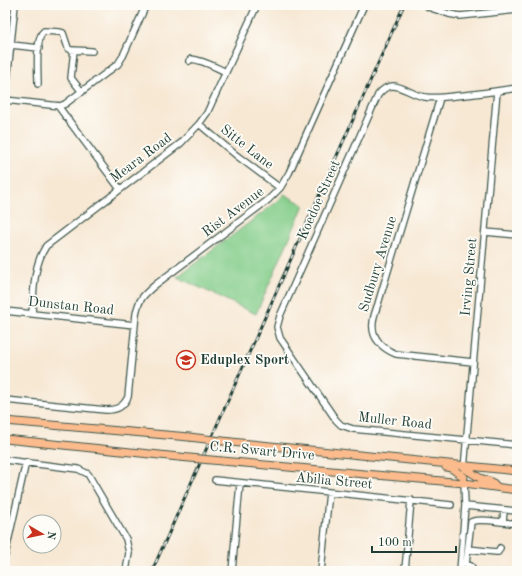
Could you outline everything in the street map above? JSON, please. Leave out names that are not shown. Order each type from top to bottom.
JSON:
[{"type":"main road","name":"C.R. Swart Drive","points":[[5,420],[464,467],[517,471]]},
{"type":"main road","name":"C.R. Swart Drive","points":[[5,439],[179,457],[464,480],[517,490]]},
{"type":"main road","points":[[436,463],[450,467],[464,480]]},
{"type":"main road","points":[[464,467],[480,478],[492,482],[497,487]]},
{"type":"street","points":[[15,5],[5,100],[58,106],[65,104],[82,92],[109,72],[120,61],[146,5]]},
{"type":"street","name":"Meara Road","points":[[32,314],[36,271],[39,259],[46,246],[181,143],[199,124],[214,102],[257,5]]},
{"type":"street","name":"Rist Avenue","points":[[5,400],[106,410],[113,410],[122,406],[128,397],[135,325],[138,304],[142,297],[155,285],[268,200],[280,188],[289,173],[364,5]]},
{"type":"street","points":[[428,6],[449,14],[460,16],[517,10]]},
{"type":"street","points":[[38,84],[38,48],[40,34],[46,30],[63,33],[68,48],[74,50],[92,51]]},
{"type":"street","points":[[11,45],[38,48]]},
{"type":"street","points":[[74,50],[70,77],[82,92]]},
{"type":"street","points":[[189,61],[194,59],[210,64],[226,72]]},
{"type":"street","name":"Koedoe Street","points":[[277,327],[283,308],[378,95],[388,86],[397,86],[421,96],[440,98]]},
{"type":"street","points":[[440,98],[517,88]]},
{"type":"street","name":"Irving Street","points":[[463,563],[465,440],[497,91]]},
{"type":"street","name":"Sudbury Avenue","points":[[440,98],[378,304],[373,327],[374,333],[381,345],[389,352],[473,362]]},
{"type":"street","points":[[58,106],[120,189]]},
{"type":"street","name":"Sitte Lane","points":[[199,124],[236,155],[280,188]]},
{"type":"street","points":[[485,232],[517,235]]},
{"type":"street","name":"Dunstan Road","points":[[5,311],[135,325]]},
{"type":"street","name":"Muller Road","points":[[277,327],[278,335],[290,354],[340,425],[353,429],[517,445]]},
{"type":"street","points":[[5,460],[78,469],[86,472],[91,477],[124,535],[128,550],[126,571]]},
{"type":"street","points":[[5,555],[26,462]]},
{"type":"street","name":"Abilia Street","points":[[215,480],[240,484],[451,505]]},
{"type":"street","points":[[232,571],[240,484]]},
{"type":"street","points":[[321,571],[328,492]]},
{"type":"street","points":[[405,571],[411,500]]},
{"type":"street","points":[[465,506],[517,511]]},
{"type":"street","points":[[503,522],[504,510]]},
{"type":"street","points":[[460,571],[468,549],[471,522],[474,520],[480,520],[517,523]]},
{"type":"street","points":[[468,549],[498,552],[500,548]]},
{"type":"street","points":[[463,563],[471,566],[474,571]]},
{"type":"green space","points":[[284,194],[304,205],[256,314],[177,277],[278,201]]},
{"type":"railway","points":[[152,571],[404,5]]},
{"type":"place","name":"Eduplex Sport","points":[[186,360]]}]
